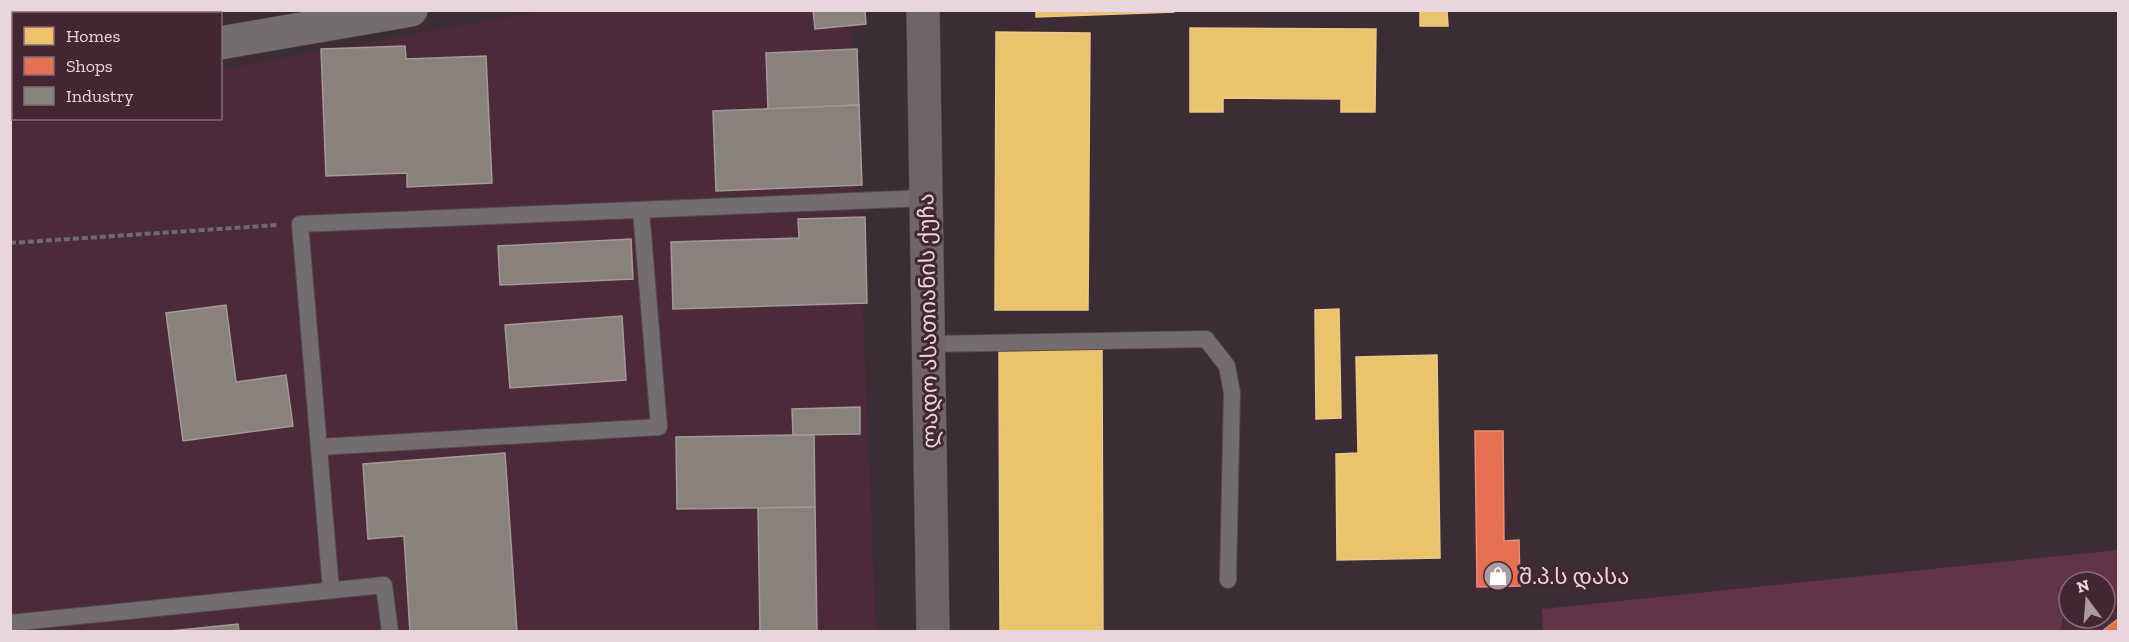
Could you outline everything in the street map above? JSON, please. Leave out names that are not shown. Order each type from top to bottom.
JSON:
[{"type":"main road","name":"ლადო ასათიანის ქუჩა","points":[[923,10],[933,632]]},
{"type":"street","points":[[222,43],[411,10]]},
{"type":"lane","points":[[331,590],[300,224],[926,198]]},
{"type":"lane","points":[[319,447],[659,427],[641,210]]},
{"type":"lane","points":[[928,345],[1206,339],[1227,366],[1232,393],[1228,580]]},
{"type":"lane","points":[[10,623],[384,585],[390,632]]},
{"type":"path","points":[[10,243],[300,224]]},
{"type":"shaded area","points":[[541,11],[851,11],[876,631],[11,631],[10,108],[12,107],[12,120],[222,120],[222,69]]},
{"type":"shaded area","points":[[2118,550],[2118,597],[2117,570],[2057,570],[2057,630],[2060,631],[1543,631],[1542,609]]},
{"type":"shaded area","points":[[2117,597],[2118,631],[2060,632],[2060,630],[2117,630]]},
{"type":"building: Homes","points":[[1036,10],[1174,10],[1174,12],[1036,17]]},
{"type":"building: Homes","points":[[1420,10],[1447,10],[1448,26],[1420,26]]},
{"type":"building: Homes","points":[[1190,28],[1376,29],[1375,112],[1341,112],[1341,99],[1223,98],[1223,112],[1190,112]]},
{"type":"building: Homes","points":[[996,32],[1090,33],[1088,310],[995,310]]},
{"type":"building: Homes","points":[[1339,309],[1341,418],[1316,419],[1315,310]]},
{"type":"building: Homes","points":[[1102,347],[1103,631],[1000,631],[999,348]]},
{"type":"building: Homes","points":[[1437,355],[1440,558],[1337,560],[1336,454],[1358,453],[1356,357]]},
{"type":"building: Shops","points":[[1475,431],[1503,431],[1504,541],[1519,540],[1520,586],[1477,587]]},
{"type":"building: Shops","points":[[2117,620],[2118,632],[2101,632],[2117,630]]},
{"type":"building: Industry","points":[[813,10],[865,10],[866,24],[815,29]]},
{"type":"building: Industry","points":[[405,46],[406,59],[486,56],[492,183],[407,187],[407,173],[326,176],[321,49]]},
{"type":"building: Industry","points":[[857,49],[859,105],[768,109],[766,53]]},
{"type":"building: Industry","points":[[859,105],[862,185],[716,191],[713,111]]},
{"type":"building: Industry","points":[[865,217],[867,303],[673,309],[671,242],[799,238],[798,219]]},
{"type":"building: Industry","points":[[631,239],[633,279],[500,285],[498,246]]},
{"type":"building: Industry","points":[[226,305],[236,382],[286,375],[293,426],[183,441],[166,313]]},
{"type":"building: Industry","points":[[622,316],[626,380],[510,388],[505,325]]},
{"type":"building: Industry","points":[[860,407],[860,434],[793,435],[792,409]]},
{"type":"building: Industry","points":[[814,435],[815,507],[677,509],[676,437]]},
{"type":"building: Industry","points":[[505,453],[517,632],[410,632],[404,536],[368,539],[363,464]]},
{"type":"building: Industry","points":[[815,507],[817,632],[760,632],[758,508]]},
{"type":"building: Industry","points":[[238,624],[239,632],[160,632]]},
{"type":"place","name":"შ.პ.ს დასა","points":[[1498,576]]}]
